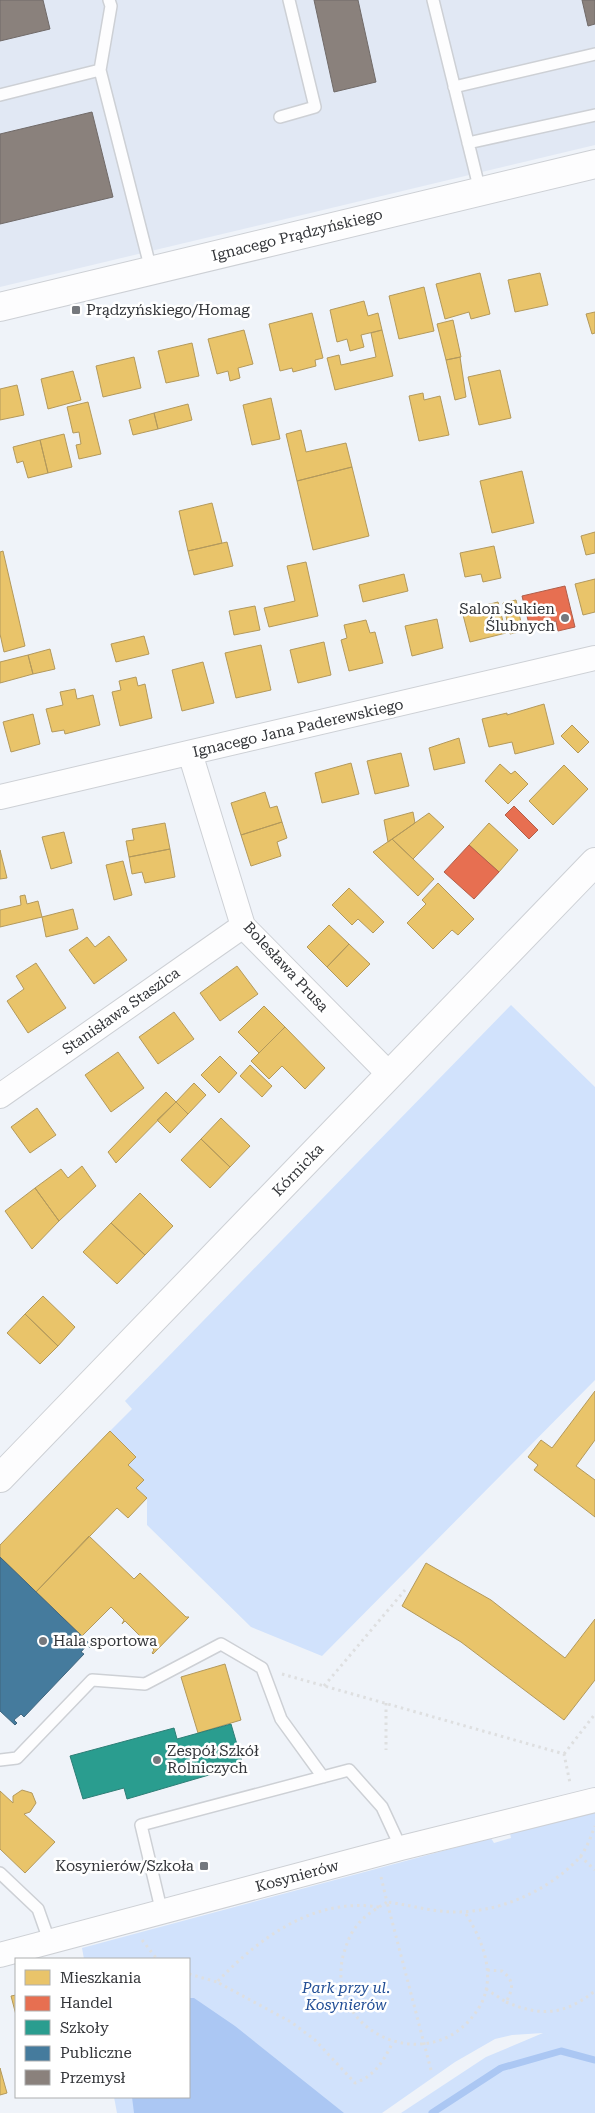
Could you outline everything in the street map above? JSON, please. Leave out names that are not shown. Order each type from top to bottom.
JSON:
[{"type":"street","name":"Ignacego Prądzyńskiego","points":[[0,307],[595,164]]},
{"type":"street","name":"Ignacego Jana Paderewskiego","points":[[0,797],[595,658]]},
{"type":"street","name":"Bolesława Prusa","points":[[190,753],[243,926],[390,1075]]},
{"type":"street","name":"Kórnicka","points":[[0,1478],[595,862]]},
{"type":"street","name":"Stanisława Staszica","points":[[0,1096],[243,926]]},
{"type":"street","name":"Kosynierów","points":[[0,1955],[401,1848],[585,1803]]},
{"type":"lane","points":[[109,0],[111,6],[100,70],[151,270]]},
{"type":"lane","points":[[280,117],[315,107],[290,0]]},
{"type":"lane","points":[[433,0],[480,192]]},
{"type":"lane","points":[[454,87],[595,54]]},
{"type":"lane","points":[[0,95],[100,70]]},
{"type":"lane","points":[[468,143],[595,115]]},
{"type":"lane","points":[[0,1760],[17,1758],[92,1680],[145,1684],[221,1644],[262,1668],[281,1718],[324,1777]]},
{"type":"lane","points":[[162,1913],[141,1825],[349,1770],[382,1807],[401,1848]]},
{"type":"lane","points":[[0,1873],[38,1909],[50,1942]]},
{"type":"path","points":[[324,1686],[405,1590]]},
{"type":"path","points":[[262,1668],[564,1754]]},
{"type":"path","points":[[386,1703],[386,1750]]},
{"type":"path","points":[[564,1754],[595,1714]]},
{"type":"path","points":[[564,1754],[585,1803]]},
{"type":"path","points":[[464,1911],[479,1935],[487,1970],[486,1989],[482,2001],[472,2018],[458,2031],[441,2040],[425,2045],[393,2042],[370,2029],[355,2012],[345,1994],[341,1975],[347,1943],[354,1928],[368,1914],[388,1902],[427,1910],[464,1911],[494,1907],[532,1893],[556,1878],[580,1856],[595,1826]]},
{"type":"path","points":[[580,1856],[595,1870]]},
{"type":"path","points":[[388,1902],[431,2070]]},
{"type":"path","points":[[217,1982],[247,1951],[290,1922],[317,1912],[354,1906],[380,1907]]},
{"type":"path","points":[[487,1970],[502,1971],[512,1981],[511,1993],[506,2002]]},
{"type":"path","points":[[190,1974],[217,1982],[291,2022],[315,2040],[355,2083],[377,2070],[393,2042]]},
{"type":"path","points":[[486,1989],[506,2002],[542,2012],[570,2008],[595,1991]]},
{"type":"shaded area","points":[[0,0],[595,0],[595,145],[0,287]]},
{"type":"green space","points":[[511,1005],[595,1087],[595,1380],[322,1656],[251,1627],[147,1525],[147,1498],[136,1488],[143,1480],[128,1465],[136,1456],[110,1431],[132,1409],[125,1401]]},
{"type":"green space","name":"Park przy ul. Kosynierów","points":[[595,1810],[595,2113],[401,2113],[486,2057],[543,2033],[512,2035],[495,2039],[455,2062],[382,2113],[117,2113],[114,2098],[190,2098],[190,1958],[84,1958],[82,1948],[491,1838],[494,1843],[511,1838],[510,1833]]},
{"type":"water","points":[[190,1998],[194,1998],[235,2026],[344,2113],[134,2113],[132,2098],[190,2098]]},
{"type":"building: Mieszkania","points":[[480,273],[490,314],[471,319],[469,312],[445,319],[436,284]]},
{"type":"building: Mieszkania","points":[[540,273],[548,305],[515,312],[508,280]]},
{"type":"building: Mieszkania","points":[[424,287],[434,331],[399,339],[389,296]]},
{"type":"building: Mieszkania","points":[[364,301],[368,316],[378,313],[382,330],[361,335],[364,347],[350,351],[347,339],[337,342],[330,310]]},
{"type":"building: Mieszkania","points":[[595,312],[595,333],[592,334],[586,314]]},
{"type":"building: Mieszkania","points":[[312,313],[323,358],[315,360],[316,366],[293,372],[292,368],[280,371],[269,324]]},
{"type":"building: Mieszkania","points":[[453,320],[461,357],[446,360],[437,324]]},
{"type":"building: Mieszkania","points":[[244,330],[253,364],[238,368],[240,378],[230,381],[228,371],[217,374],[208,339]]},
{"type":"building: Mieszkania","points":[[382,330],[393,376],[335,390],[327,358],[339,355],[341,365],[376,357],[371,333]]},
{"type":"building: Mieszkania","points":[[192,343],[199,376],[166,383],[158,351]]},
{"type":"building: Mieszkania","points":[[134,357],[141,388],[103,397],[96,366]]},
{"type":"building: Mieszkania","points":[[460,357],[466,397],[455,400],[446,360]]},
{"type":"building: Mieszkania","points":[[500,370],[511,418],[479,425],[468,377]]},
{"type":"building: Mieszkania","points":[[73,371],[81,400],[48,409],[41,379]]},
{"type":"building: Mieszkania","points":[[17,385],[24,415],[0,420],[0,389]]},
{"type":"building: Mieszkania","points":[[423,393],[424,400],[440,396],[449,435],[419,441],[409,396]]},
{"type":"building: Mieszkania","points":[[271,398],[280,439],[252,445],[243,405]]},
{"type":"building: Mieszkania","points":[[88,402],[101,454],[79,459],[76,445],[81,444],[79,432],[73,433],[67,407]]},
{"type":"building: Mieszkania","points":[[188,404],[192,420],[158,429],[154,413]]},
{"type":"building: Mieszkania","points":[[154,413],[158,429],[133,435],[129,420]]},
{"type":"building: Mieszkania","points":[[301,430],[306,452],[346,443],[352,467],[297,481],[286,434]]},
{"type":"building: Mieszkania","points":[[64,434],[72,467],[48,473],[40,440]]},
{"type":"building: Mieszkania","points":[[40,440],[48,473],[28,478],[23,461],[17,463],[13,447]]},
{"type":"building: Mieszkania","points":[[352,467],[369,536],[313,550],[297,481]]},
{"type":"building: Mieszkania","points":[[522,471],[534,523],[492,533],[480,481]]},
{"type":"building: Mieszkania","points":[[212,503],[222,543],[188,551],[179,511]]},
{"type":"building: Mieszkania","points":[[595,532],[595,553],[586,555],[581,536]]},
{"type":"building: Mieszkania","points":[[227,542],[233,566],[194,575],[188,551]]},
{"type":"building: Mieszkania","points":[[494,546],[501,578],[483,582],[481,574],[465,577],[460,553]]},
{"type":"building: Mieszkania","points":[[3,551],[25,646],[4,652],[0,634],[0,552]]},
{"type":"building: Mieszkania","points":[[306,562],[318,616],[269,627],[264,608],[295,601],[287,566]]},
{"type":"building: Mieszkania","points":[[404,574],[408,591],[363,602],[359,585]]},
{"type":"building: Mieszkania","points":[[595,579],[595,612],[583,615],[575,584]]},
{"type":"building: Mieszkania","points":[[516,600],[523,631],[510,634],[503,603]]},
{"type":"building: Mieszkania","points":[[498,602],[506,633],[470,642],[462,611]]},
{"type":"building: Mieszkania","points":[[255,606],[260,630],[234,635],[229,611]]},
{"type":"building: Mieszkania","points":[[437,619],[443,648],[412,656],[405,626]]},
{"type":"building: Mieszkania","points":[[366,620],[370,633],[375,632],[383,663],[349,671],[341,640],[347,638],[344,625]]},
{"type":"building: Mieszkania","points":[[144,636],[149,654],[116,662],[111,644]]},
{"type":"building: Mieszkania","points":[[324,642],[331,675],[298,683],[290,650]]},
{"type":"building: Mieszkania","points":[[261,645],[271,690],[236,698],[225,653]]},
{"type":"building: Mieszkania","points":[[50,649],[55,669],[33,674],[28,655]]},
{"type":"building: Mieszkania","points":[[28,655],[33,674],[0,683],[0,662]]},
{"type":"building: Mieszkania","points":[[203,662],[214,703],[182,711],[172,670]]},
{"type":"building: Mieszkania","points":[[136,677],[138,686],[145,684],[152,718],[120,726],[112,692],[121,690],[119,681]]},
{"type":"building: Mieszkania","points":[[75,689],[77,699],[93,695],[100,725],[65,734],[64,730],[52,732],[46,709],[63,705],[60,692]]},
{"type":"building: Mieszkania","points":[[544,704],[554,744],[515,754],[512,742],[489,747],[482,719],[507,713],[507,715]]},
{"type":"building: Mieszkania","points":[[33,714],[40,744],[11,752],[3,722]]},
{"type":"building: Mieszkania","points":[[572,725],[589,742],[578,753],[561,736]]},
{"type":"building: Mieszkania","points":[[459,738],[465,763],[434,770],[429,748]]},
{"type":"building: Mieszkania","points":[[401,753],[409,786],[375,794],[367,761]]},
{"type":"building: Mieszkania","points":[[351,763],[359,794],[322,803],[315,773]]},
{"type":"building: Mieszkania","points":[[500,764],[511,774],[515,771],[528,784],[508,804],[485,781]]},
{"type":"building: Mieszkania","points":[[564,765],[588,789],[553,825],[529,801]]},
{"type":"building: Mieszkania","points":[[265,792],[270,808],[277,806],[282,822],[241,835],[231,803]]},
{"type":"building: Mieszkania","points":[[413,812],[415,823],[388,842],[384,820]]},
{"type":"building: Mieszkania","points":[[429,813],[444,827],[413,859],[392,839]]},
{"type":"building: Mieszkania","points":[[282,822],[287,838],[277,842],[281,856],[251,866],[241,835]]},
{"type":"building: Mieszkania","points":[[165,823],[170,849],[129,857],[126,841],[134,840],[132,829]]},
{"type":"building: Mieszkania","points":[[489,823],[518,850],[499,872],[469,845]]},
{"type":"building: Mieszkania","points":[[64,832],[72,863],[51,869],[42,837]]},
{"type":"building: Mieszkania","points":[[392,839],[434,879],[418,896],[373,852]]},
{"type":"building: Mieszkania","points":[[170,849],[175,877],[145,883],[142,872],[132,874],[129,857]]},
{"type":"building: Mieszkania","points":[[0,850],[7,878],[0,879]]},
{"type":"building: Mieszkania","points":[[123,861],[132,895],[114,900],[106,865]]},
{"type":"building: Mieszkania","points":[[438,883],[474,919],[458,935],[452,930],[433,949],[407,923],[426,904],[422,900]]},
{"type":"building: Mieszkania","points":[[349,888],[384,922],[373,933],[358,919],[352,925],[332,905]]},
{"type":"building: Mieszkania","points":[[25,895],[27,904],[38,901],[42,917],[0,927],[0,910],[21,905],[20,896]]},
{"type":"building: Mieszkania","points":[[73,909],[78,929],[46,937],[42,917]]},
{"type":"building: Mieszkania","points":[[329,925],[349,944],[327,967],[307,947]]},
{"type":"building: Mieszkania","points":[[109,936],[127,960],[94,984],[69,950],[87,937],[95,947]]},
{"type":"building: Mieszkania","points":[[349,944],[370,964],[347,987],[327,967]]},
{"type":"building: Mieszkania","points":[[36,963],[66,1008],[28,1033],[7,1001],[24,989],[16,976]]},
{"type":"building: Mieszkania","points":[[237,966],[258,994],[220,1021],[200,993]]},
{"type":"building: Mieszkania","points":[[264,1006],[285,1027],[259,1053],[238,1032]]},
{"type":"building: Mieszkania","points":[[174,1012],[194,1039],[158,1064],[139,1037]]},
{"type":"building: Mieszkania","points":[[285,1027],[325,1068],[305,1089],[282,1066],[269,1079],[251,1061]]},
{"type":"building: Mieszkania","points":[[118,1052],[144,1088],[111,1112],[85,1075]]},
{"type":"building: Mieszkania","points":[[220,1056],[237,1073],[219,1093],[201,1075]]},
{"type":"building: Mieszkania","points":[[250,1065],[272,1086],[262,1097],[240,1076]]},
{"type":"building: Mieszkania","points":[[194,1083],[206,1095],[188,1114],[176,1102]]},
{"type":"building: Mieszkania","points":[[166,1092],[176,1102],[116,1163],[108,1152]]},
{"type":"building: Mieszkania","points":[[176,1102],[188,1114],[170,1133],[157,1120]]},
{"type":"building: Mieszkania","points":[[37,1108],[56,1135],[30,1153],[11,1127]]},
{"type":"building: Mieszkania","points":[[221,1118],[250,1146],[230,1167],[201,1139]]},
{"type":"building: Mieszkania","points":[[201,1139],[230,1167],[210,1188],[181,1160]]},
{"type":"building: Mieszkania","points":[[82,1166],[96,1186],[59,1221],[35,1188],[61,1169],[68,1178]]},
{"type":"building: Mieszkania","points":[[35,1188],[59,1221],[32,1249],[5,1211]]},
{"type":"building: Mieszkania","points":[[140,1193],[173,1226],[145,1255],[111,1223]]},
{"type":"building: Mieszkania","points":[[111,1223],[145,1255],[117,1284],[83,1252]]},
{"type":"building: Mieszkania","points":[[43,1296],[75,1327],[58,1346],[25,1314]]},
{"type":"building: Mieszkania","points":[[25,1314],[58,1346],[40,1364],[7,1333]]},
{"type":"building: Mieszkania","points":[[595,1391],[595,1440],[576,1466],[595,1480],[595,1517],[534,1470],[538,1465],[528,1457],[541,1440],[552,1448]]},
{"type":"building: Mieszkania","points":[[110,1431],[136,1457],[128,1465],[144,1480],[136,1488],[147,1498],[128,1518],[117,1508],[36,1592],[0,1557],[0,1545]]},
{"type":"building: Mieszkania","points":[[89,1536],[134,1579],[140,1573],[186,1617],[189,1617],[153,1654],[154,1650],[125,1621],[122,1624],[124,1620],[111,1607],[82,1636],[36,1592]]},
{"type":"building: Mieszkania","points":[[426,1563],[491,1600],[565,1658],[595,1619],[595,1680],[564,1720],[461,1642],[402,1606]]},
{"type":"building: Mieszkania","points":[[225,1664],[241,1720],[198,1733],[181,1677]]},
{"type":"building: Mieszkania","points":[[22,1790],[32,1793],[36,1803],[30,1812],[24,1814],[55,1842],[25,1873],[0,1849],[0,1791],[13,1803],[13,1796]]},
{"type":"building: Mieszkania","points":[[15,1995],[15,2011],[11,1996]]},
{"type":"building: Mieszkania","points":[[0,2068],[7,2093],[0,2095]]},
{"type":"building: Handel","points":[[565,586],[575,627],[558,631],[556,621],[530,628],[522,596]]},
{"type":"building: Handel","points":[[514,806],[538,830],[529,839],[505,815]]},
{"type":"building: Handel","points":[[469,845],[499,872],[474,899],[444,872]]},
{"type":"building: Szkoły","name":"Zespół Szkół Rolniczych","points":[[231,1724],[243,1765],[127,1799],[124,1788],[83,1799],[70,1756],[174,1728],[177,1739]]},
{"type":"building: Publiczne","name":"Hala sportowa","points":[[0,1557],[92,1646],[90,1648],[87,1645],[81,1652],[84,1654],[24,1717],[21,1714],[14,1720],[17,1723],[15,1725],[0,1711]]},
{"type":"building: Przemysł","points":[[0,0],[43,0],[50,29],[0,41]]},
{"type":"building: Przemysł","points":[[314,0],[358,0],[376,82],[334,92]]},
{"type":"building: Przemysł","points":[[582,0],[595,0],[595,24],[588,26]]},
{"type":"building: Przemysł","points":[[92,112],[113,197],[0,224],[0,134]]},
{"type":"waterway","points":[[432,2113],[501,2068],[561,2051],[595,2060]]},
{"type":"place","name":"Prądzyńskiego/Homag","points":[[76,310]]},
{"type":"place","name":"Salon Sukien Ślubnych","points":[[565,618]]},
{"type":"place","name":"Hala sportowa","points":[[43,1641]]},
{"type":"place","name":"Zespół Szkół Rolniczych","points":[[157,1760]]},
{"type":"place","name":"Kosynierów/Szkoła","points":[[204,1866]]}]
